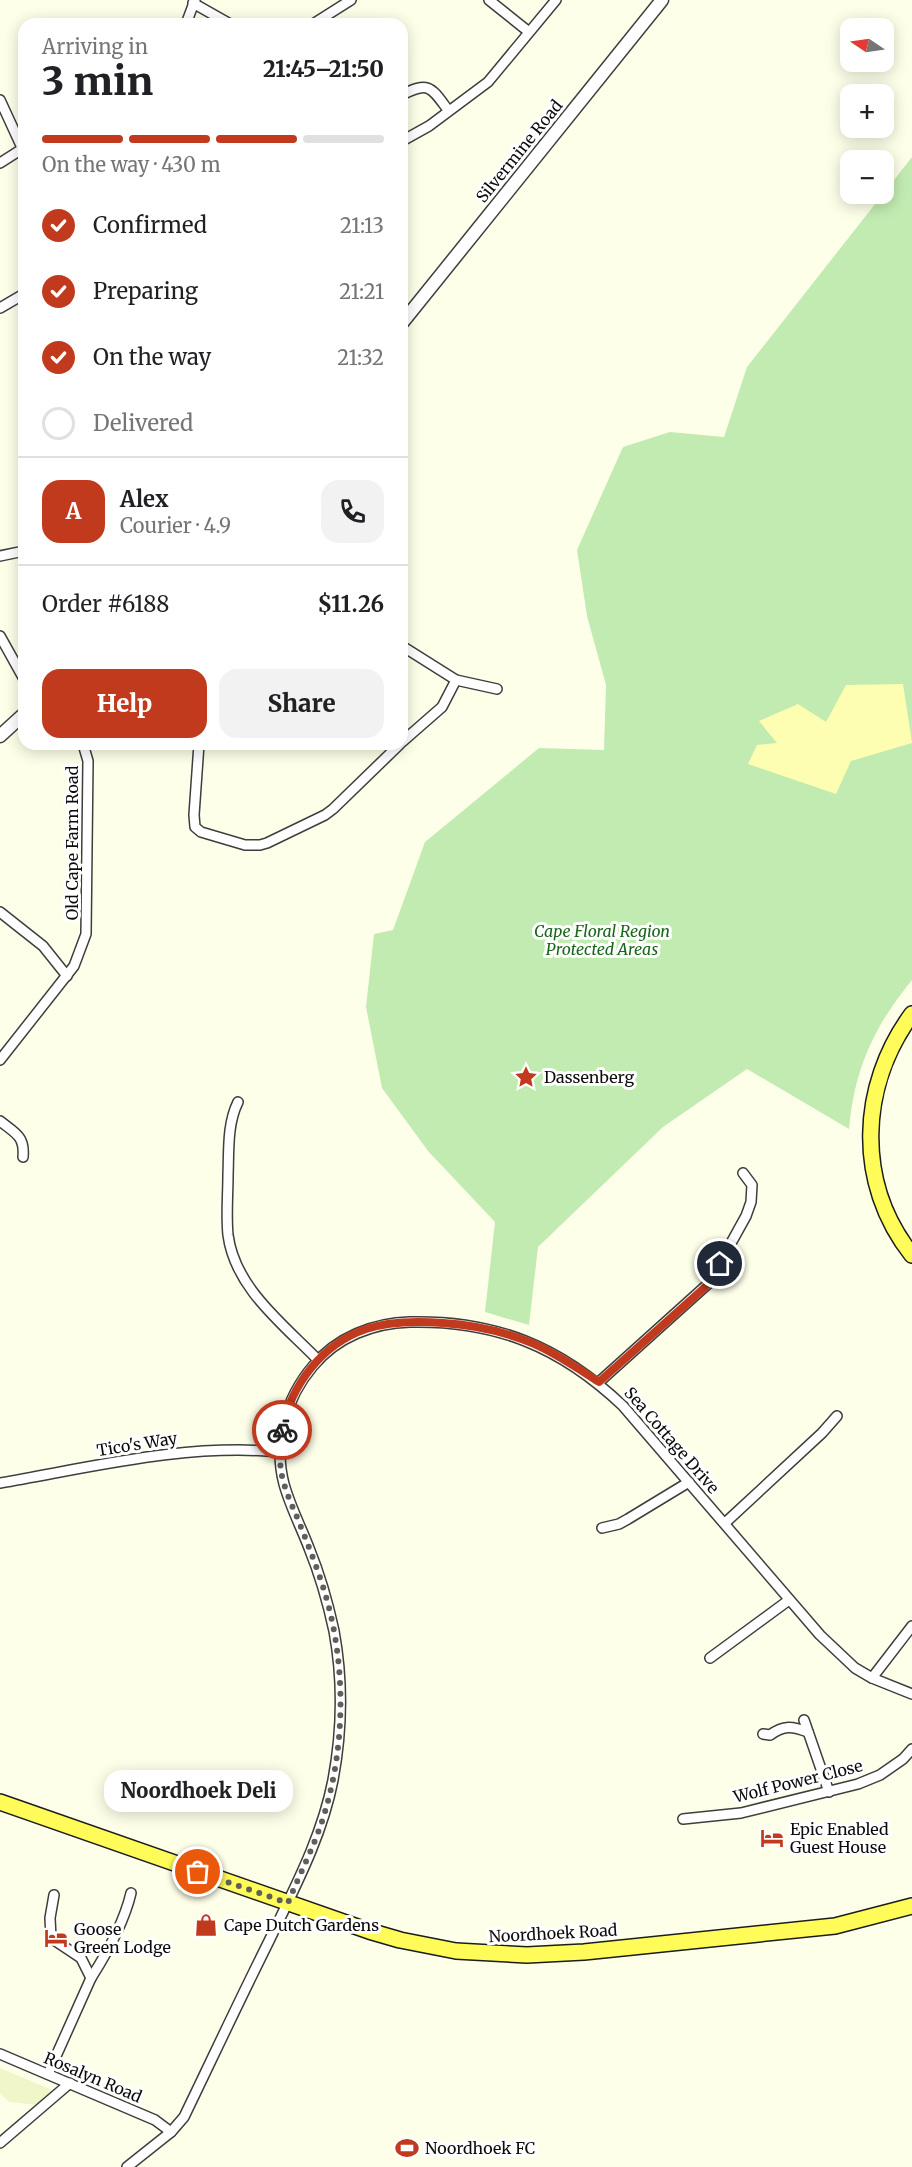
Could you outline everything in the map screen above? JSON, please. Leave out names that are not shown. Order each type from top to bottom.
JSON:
[{"type":"main road","points":[[912,1014],[892,1043],[878,1080],[870,1120],[870,1147],[880,1197],[896,1233],[912,1255]]},
{"type":"main road","name":"Noordhoek Road","points":[[0,1802],[400,1940],[456,1951],[527,1955],[584,1952],[835,1926],[912,1906]]},
{"type":"street","points":[[489,0],[529,32]]},
{"type":"street","points":[[408,138],[429,126],[488,82],[556,0]]},
{"type":"street","name":"Silvermine Road","points":[[408,316],[662,0]]},
{"type":"street","points":[[321,18],[345,1]]},
{"type":"street","points":[[188,18],[194,2],[220,18]]},
{"type":"street","points":[[408,92],[417,88],[429,87],[448,110]]},
{"type":"street","points":[[0,100],[18,140]]},
{"type":"street","points":[[0,163],[18,154]]},
{"type":"street","points":[[0,308],[18,298]]},
{"type":"street","points":[[0,556],[18,552]]},
{"type":"street","points":[[0,636],[18,668]]},
{"type":"street","points":[[408,650],[456,680],[497,690]]},
{"type":"street","points":[[408,737],[442,707],[456,680]]},
{"type":"street","points":[[0,736],[18,720]]},
{"type":"street","name":"Old Cape Farm Road","points":[[0,1060],[67,976],[78,958],[86,934],[88,761],[85,750]]},
{"type":"street","points":[[199,750],[195,827],[201,832],[253,846],[267,843],[325,815],[394,750]]},
{"type":"street","points":[[0,912],[43,946],[67,976]]},
{"type":"street","points":[[238,1102],[231,1119],[229,1156],[228,1228],[231,1248],[248,1285],[318,1360]]},
{"type":"street","points":[[0,1121],[21,1137],[24,1144],[24,1156]]},
{"type":"street","points":[[599,1382],[709,1283],[739,1230],[751,1202],[752,1185],[743,1173]]},
{"type":"street","name":"Sea Cottage Drive","points":[[127,2167],[171,2132],[184,2117],[288,1903],[325,1813],[338,1746],[339,1667],[332,1622],[324,1592],[284,1484],[280,1452],[286,1413],[303,1377],[318,1360],[347,1338],[365,1329],[405,1322],[459,1324],[482,1327],[530,1342],[568,1362],[599,1382],[623,1406],[789,1600],[840,1655],[872,1678],[912,1694]]},
{"type":"street","points":[[725,1523],[822,1433],[837,1416]]},
{"type":"street","name":"Tico's Way","points":[[0,1483],[187,1451],[250,1449],[280,1452]]},
{"type":"street","points":[[602,1528],[619,1524],[689,1482]]},
{"type":"street","points":[[710,1658],[789,1600]]},
{"type":"street","points":[[872,1678],[912,1626]]},
{"type":"street","points":[[804,1720],[829,1792]]},
{"type":"street","points":[[763,1734],[770,1736],[780,1728],[789,1726],[808,1732]]},
{"type":"street","name":"Wolf Power Close","points":[[682,1819],[741,1813],[829,1792],[880,1775],[903,1759],[912,1749]]},
{"type":"street","points":[[48,2074],[91,1978],[127,1907],[131,1893]]},
{"type":"street","points":[[54,1895],[50,1918],[51,1938],[81,1958],[91,1978]]},
{"type":"street","name":"Rosalyn Road","points":[[0,2054],[160,2122],[171,2132]]},
{"type":"street","points":[[0,2143],[70,2083]]},
{"type":"shaded area","points":[[0,2068],[50,2089],[51,2094],[38,2105],[9,2102],[0,2093]]},
{"type":"green space","name":"Cape Floral Region Protected Areas","points":[[912,157],[912,980],[887,1015],[868,1050],[856,1087],[849,1129],[747,1069],[663,1127],[538,1247],[529,1325],[485,1312],[495,1222],[428,1151],[382,1088],[366,1007],[374,934],[393,930],[425,842],[539,748],[604,750],[606,685],[587,616],[577,550],[623,447],[670,432],[724,437],[747,367],[875,204],[894,204],[894,180]]},
{"type":"sand","points":[[903,684],[912,743],[851,761],[836,794],[748,764],[757,745],[777,743],[759,721],[798,704],[826,722],[846,685]]},
{"type":"way so far","points":[[198,1872],[288,1903],[316,1839],[333,1780],[338,1746],[340,1701],[339,1667],[334,1631],[324,1592],[284,1484],[280,1452],[282,1430]]},
{"type":"place","name":"Dassenberg","points":[[526,1077]]},
{"type":"place","name":"Epic Enabled Guest House","points":[[772,1838]]},
{"type":"place","name":"Noordhoek Deli","points":[[198,1872]]},
{"type":"place","name":"Cape Dutch Gardens","points":[[206,1925]]},
{"type":"place","name":"Goose Green Lodge","points":[[56,1938]]},
{"type":"place","name":"Noordhoek FC","points":[[407,2148]]},
{"type":"route","points":[[282,1430],[294,1393],[303,1377],[318,1360],[347,1338],[365,1329],[382,1325],[427,1322],[482,1327],[530,1342],[550,1351],[599,1382],[702,1290],[720,1264]]}]
